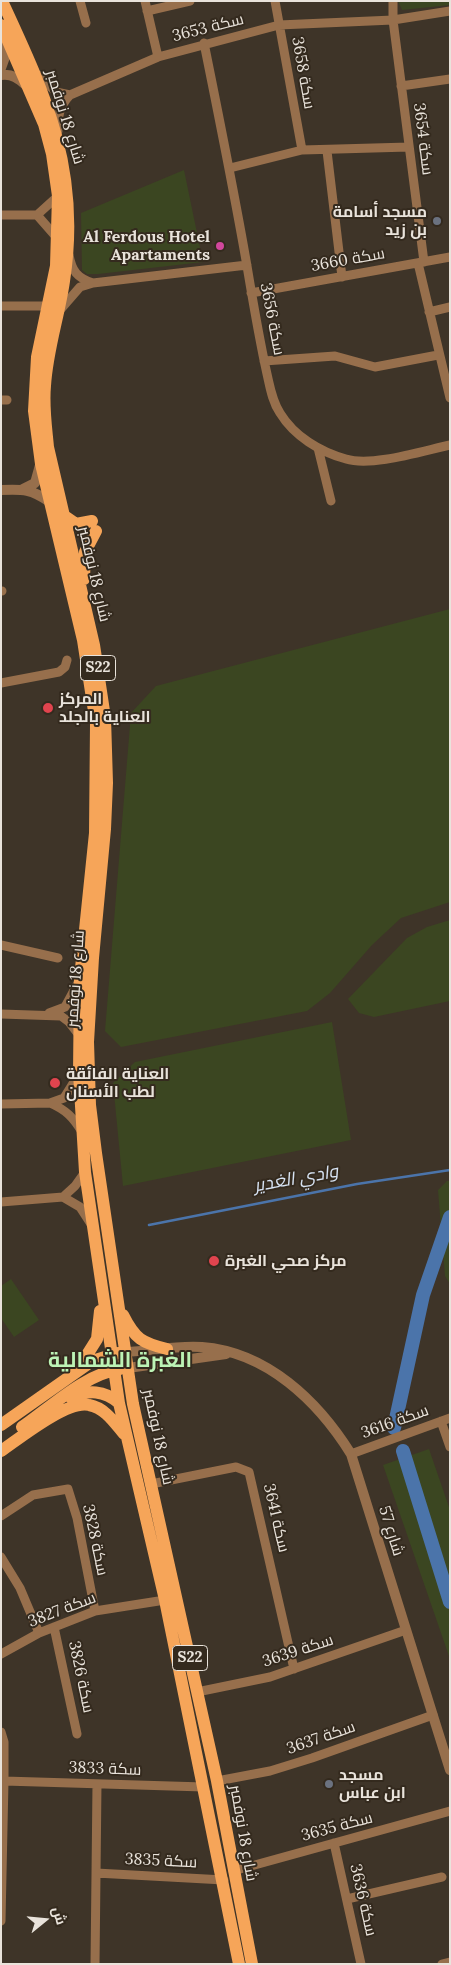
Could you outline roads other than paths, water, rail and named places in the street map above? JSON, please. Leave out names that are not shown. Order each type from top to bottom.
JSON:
[{"type":"main road","name":"شارع 18 نوفمبر","points":[[2,1],[34,69],[58,136],[69,194],[68,250],[53,309],[37,357],[34,411],[41,464],[83,640],[96,724],[95,833],[80,978],[79,1073],[85,1172],[118,1403],[165,1600],[204,1787],[252,1964]]},
{"type":"main road","name":"شارع 18 نوفمبر","points":[[1,25],[30,89],[52,154],[58,196],[58,239],[53,309],[44,386],[44,415],[48,447],[88,619],[102,695],[107,783],[106,829],[89,1014],[90,1097],[133,1404],[217,1781],[239,1964]]},
{"type":"main road","points":[[63,515],[76,524],[94,526],[83,563],[88,619]]},
{"type":"main road","points":[[72,1374],[91,1352],[97,1339],[102,1286]]},
{"type":"main road","points":[[118,1305],[137,1338],[146,1344],[168,1349]]},
{"type":"main road","points":[[1,1425],[92,1361],[111,1354],[126,1352]]},
{"type":"main road","points":[[1,1441],[84,1383],[113,1370],[128,1368]]},
{"type":"main road","points":[[59,1402],[90,1392],[110,1395],[118,1403]]},
{"type":"main road","points":[[1,1451],[69,1408],[80,1404],[89,1405],[105,1412],[126,1436]]},
{"type":"street","points":[[80,1],[86,23]]},
{"type":"street","points":[[145,1],[158,57]]},
{"type":"street","points":[[147,11],[190,1]]},
{"type":"street","name":"سكة 3658","points":[[275,1],[302,150]]},
{"type":"street","name":"سكة 3654","points":[[393,1],[393,20],[421,262],[438,355],[450,398]]},
{"type":"street","name":"سكة 3653","points":[[70,96],[158,57],[204,43],[280,25],[393,20],[450,12]]},
{"type":"street","points":[[1,25],[5,57],[1,68]]},
{"type":"street","name":"سكة 3656","points":[[204,43],[230,168],[264,360],[278,411],[288,425],[318,448],[345,459],[362,463],[450,445]]},
{"type":"street","points":[[34,69],[46,85],[56,92],[70,96],[62,104],[58,115],[58,136]]},
{"type":"street","points":[[1,75],[8,74],[15,77],[30,89]]},
{"type":"street","points":[[401,86],[450,79]]},
{"type":"street","points":[[230,168],[302,150],[409,146]]},
{"type":"street","points":[[327,150],[342,277]]},
{"type":"street","points":[[1,215],[37,215],[58,196]]},
{"type":"street","points":[[37,215],[58,239]]},
{"type":"street","points":[[68,250],[74,271],[80,279],[93,282]]},
{"type":"street","name":"سكة 3660","points":[[251,293],[450,257]]},
{"type":"street","points":[[1,306],[53,309],[80,287],[93,282],[247,265]]},
{"type":"street","points":[[429,312],[450,306]]},
{"type":"street","points":[[264,360],[335,356],[375,367],[438,355]]},
{"type":"street","points":[[318,448],[331,501]]},
{"type":"street","points":[[23,489],[35,483],[41,464]]},
{"type":"street","points":[[1,490],[23,489],[34,492],[50,502]]},
{"type":"street","points":[[1,683],[59,672],[65,667],[67,660]]},
{"type":"street","points":[[1,945],[58,958]]},
{"type":"street","points":[[44,1014],[65,1007],[80,978]]},
{"type":"street","points":[[1,1014],[61,1016],[69,1022],[79,1035]]},
{"type":"street","points":[[1,1104],[50,1103],[64,1098],[79,1073]]},
{"type":"street","points":[[50,1103],[64,1109],[73,1118],[82,1132]]},
{"type":"street","points":[[63,1197],[75,1186],[85,1172]]},
{"type":"street","points":[[1,1202],[63,1197],[80,1207],[92,1226]]},
{"type":"street","name":"شارع 57","points":[[126,1352],[200,1347],[232,1354],[275,1373],[305,1396],[325,1416],[351,1454],[450,1770]]},
{"type":"street","points":[[128,1368],[232,1354]]},
{"type":"street","points":[[445,1419],[450,1447]]},
{"type":"street","name":"سكة 3616","points":[[351,1454],[445,1419]]},
{"type":"street","name":"سكة 3641","points":[[151,1484],[236,1467],[249,1472],[294,1669]]},
{"type":"street","name":"سكة 3828","points":[[1,1516],[33,1495],[68,1489],[77,1518],[95,1611]]},
{"type":"street","points":[[1,1557],[20,1588],[39,1633]]},
{"type":"street","name":"سكة 3827","points":[[1,1654],[39,1633],[95,1611],[165,1600]]},
{"type":"street","name":"سكة 3826","points":[[54,1627],[78,1734]]},
{"type":"street","name":"سكة 3639","points":[[198,1692],[270,1677],[406,1630]]},
{"type":"street","name":"سكة 3637","points":[[217,1781],[270,1771],[433,1715]]},
{"type":"street","points":[[1,1732],[4,1742],[1,1921]]},
{"type":"street","name":"سكة 3833","points":[[4,1780],[204,1787]]},
{"type":"street","points":[[94,1964],[98,1784]]},
{"type":"street","name":"سكة 3635","points":[[228,1875],[450,1811]]},
{"type":"street","name":"سكة 3636","points":[[334,1843],[362,1964]]},
{"type":"street","name":"سكة 3835","points":[[96,1873],[228,1875]]},
{"type":"street","points":[[347,1899],[442,1877]]},
{"type":"street","points":[[442,1964],[450,1962]]},
{"type":"waterway","name":"وادي الغدير","points":[[149,1225],[357,1184],[450,1170]]},
{"type":"waterway","name":"وادي الغدير","points":[[394,1428],[423,1295],[450,1217]]},
{"type":"waterway","name":"وادي الغدير","points":[[403,1451],[450,1602]]},
{"type":"place","name":"مسجد أسامة بن زيد","points":[[437,221]]},
{"type":"place","name":"Al Ferdous Hotel Apartaments","points":[[220,246]]},
{"type":"place","name":"المركز العناية بالجلد","points":[[48,708]]},
{"type":"place","name":"العناية الفائقة لطب الأسنان","points":[[55,1083]]},
{"type":"place","name":"مركز صحي الغبرة","points":[[214,1261]]},
{"type":"place","name":"مسجد ابن عباس","points":[[329,1784]]},
{"type":"district","name":"الغبرة الشمالية","points":[[120,1361]]}]
